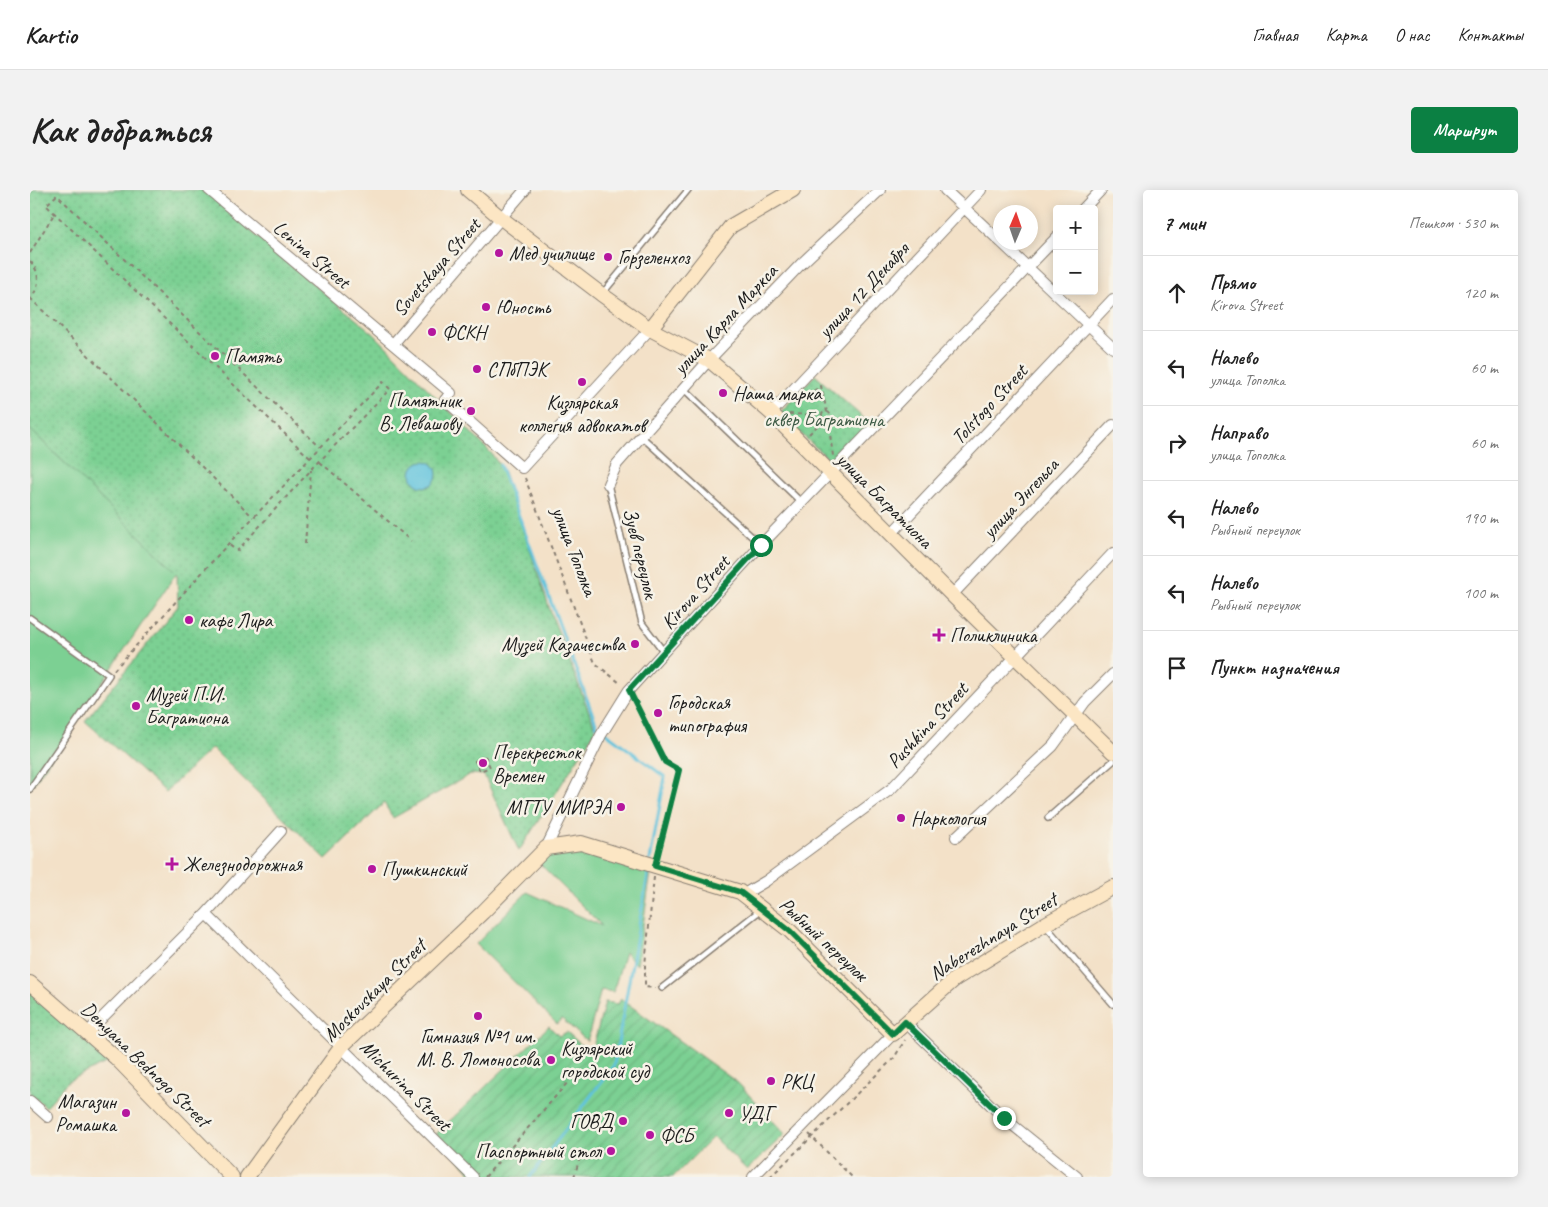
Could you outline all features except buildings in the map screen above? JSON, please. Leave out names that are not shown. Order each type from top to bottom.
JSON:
[{"type":"street","name":"Lenina Street","points":[[209,190],[451,393],[446,400],[522,468]]},
{"type":"street","name":"улица Багратиона","points":[[468,190],[501,218],[601,294],[650,329],[709,360],[776,413],[832,467],[891,534],[1113,752]]},
{"type":"street","name":"Sovetskaya Street","points":[[393,344],[526,190]]},
{"type":"street","points":[[522,468],[650,329],[731,226],[793,190]]},
{"type":"street","name":"улица Карла Маркса","points":[[608,484],[617,464],[709,360],[801,264],[880,190]]},
{"type":"street","points":[[945,190],[993,235]]},
{"type":"street","name":"улица 12 Декабря","points":[[776,413],[981,190]]},
{"type":"street","points":[[1087,205],[1101,190]]},
{"type":"street","name":"Kirova Street","points":[[546,848],[601,734],[629,690],[761,545],[802,503],[832,467],[1053,240]]},
{"type":"street","points":[[1009,250],[1113,348]]},
{"type":"street","name":"Tolstogo Street","points":[[891,534],[1113,299]]},
{"type":"street","name":"улица Энгельса","points":[[952,595],[1113,425]]},
{"type":"street","name":"Pushkina Street","points":[[744,894],[766,881],[891,789],[1113,553]]},
{"type":"street","points":[[956,836],[1054,746],[1085,702],[1113,674]]},
{"type":"street","points":[[87,1033],[206,914],[281,831]]},
{"type":"street","name":"Рыбный переулок","points":[[546,848],[580,843],[744,894],[790,931],[893,1034]]},
{"type":"street","name":"Moskovskaya Street","points":[[247,1177],[342,1046],[483,912],[546,848]]},
{"type":"street","name":"Naberezhnaya Street","points":[[753,1177],[905,1022],[955,978],[1045,924],[1113,887]]},
{"type":"street","name":"Michurina Street","points":[[206,914],[474,1177]]},
{"type":"street","name":"Demyana Bednogo Street","points":[[30,983],[116,1058],[232,1177]]},
{"type":"street","points":[[905,1022],[1004,1118],[1077,1177]]},
{"type":"street","points":[[30,1102],[48,1116]]},
{"type":"lane","points":[[601,294],[688,190]]},
{"type":"lane","points":[[683,389],[802,503]]},
{"type":"lane","points":[[642,437],[761,545]]},
{"type":"lane","name":"Зуев переулок","points":[[608,484],[642,623],[665,652]]},
{"type":"lane","points":[[30,618],[109,675],[30,789]]},
{"type":"lane","points":[[1048,818],[1113,761]]},
{"type":"lane","points":[[662,988],[763,908]]},
{"type":"lane","points":[[1045,924],[1113,1004]]},
{"type":"path","points":[[310,458],[46,205],[57,195],[320,447]]},
{"type":"path","points":[[30,253],[54,214]]},
{"type":"path","points":[[30,261],[36,270],[38,288],[30,298],[254,517]]},
{"type":"path","points":[[109,675],[228,544],[383,382],[390,389],[311,470],[237,551],[228,544]]},
{"type":"path","points":[[790,408],[821,386],[830,418]]},
{"type":"path","points":[[776,413],[821,415],[827,412]]},
{"type":"path","points":[[821,415],[823,420]]},
{"type":"path","points":[[808,435],[823,420],[830,418]]},
{"type":"path","points":[[830,418],[864,424]]},
{"type":"path","points":[[828,420],[832,467]]},
{"type":"path","points":[[320,462],[411,541]]},
{"type":"path","name":"улица Тополка","points":[[522,468],[595,663],[629,690],[665,762],[679,770],[655,866],[645,965],[645,988],[662,988]]},
{"type":"path","points":[[305,544],[311,470]]},
{"type":"path","points":[[485,756],[490,767],[480,771],[475,761],[485,756]]},
{"type":"path","points":[[770,1177],[894,1058],[907,1038]]},
{"type":"path","points":[[485,1177],[569,1081]]},
{"type":"path","points":[[801,1128],[852,1177]]},
{"type":"path","points":[[574,1177],[582,1151]]},
{"type":"green space","points":[[30,190],[204,190],[284,260],[374,334],[491,453],[504,472],[552,616],[596,730],[519,851],[484,775],[471,774],[393,818],[384,803],[326,859],[212,748],[165,792],[85,721],[178,606],[177,573],[30,429]]},
{"type":"green space","name":"сквер Багратиона","points":[[815,375],[869,423],[833,463],[779,414]]},
{"type":"green space","points":[[30,429],[177,572],[30,789]]},
{"type":"green space","points":[[579,844],[652,865],[637,965],[625,952],[613,992],[601,990],[587,1041],[562,1019],[557,1024],[476,944],[527,892],[602,926],[537,861],[548,850]]},
{"type":"green space","points":[[30,983],[116,1058],[68,1081],[46,1107],[30,1094]]},
{"type":"green space","points":[[621,999],[738,1083],[785,1134],[747,1170],[713,1137],[673,1177],[475,1177],[436,1134],[549,1026],[559,1036],[567,1032],[591,1054],[605,1002],[618,1004]]},
{"type":"water","points":[[424,461],[433,465],[437,474],[433,483],[424,487],[415,483],[411,474],[415,465]]},
{"type":"waterway","points":[[500,465],[597,726],[665,777],[650,860]]},
{"type":"waterway","points":[[530,1177],[614,1065],[649,869]]},
{"type":"place","name":"Мед училище","points":[[499,253]]},
{"type":"place","name":"Горзеленхоз","points":[[608,257]]},
{"type":"place","name":"Юность","points":[[486,307]]},
{"type":"place","name":"ФСКН","points":[[432,332]]},
{"type":"place","name":"Память","points":[[215,356]]},
{"type":"place","name":"СПбПЭК","points":[[477,369]]},
{"type":"place","name":"Кизлярская коллегия адвокатов","points":[[582,382]]},
{"type":"place","name":"Наша марка","points":[[723,393]]},
{"type":"place","name":"Памятник В. Левашову","points":[[471,411]]},
{"type":"place","name":"кафе Лира","points":[[189,620]]},
{"type":"place","name":"Поликлиника","points":[[939,635]]},
{"type":"place","name":"Музей Казачества","points":[[635,644]]},
{"type":"place","name":"Музей П.И. Багратиона","points":[[136,706]]},
{"type":"place","name":"Городская типография","points":[[658,713]]},
{"type":"place","name":"Перекресток Времен","points":[[483,763]]},
{"type":"place","name":"МГТУ МИРЭА","points":[[621,807]]},
{"type":"place","name":"Наркология","points":[[901,818]]},
{"type":"place","name":"Железнодорожная","points":[[172,864]]},
{"type":"place","name":"Пушкинский","points":[[372,869]]},
{"type":"place","name":"Гимназия №1 им. М. В. Ломоносова","points":[[478,1016]]},
{"type":"place","name":"Кизлярский городской суд","points":[[551,1060]]},
{"type":"place","name":"РКЦ","points":[[771,1081]]},
{"type":"place","name":"Магазин Ромашка","points":[[126,1113]]},
{"type":"place","name":"УДГ","points":[[729,1113]]},
{"type":"place","name":"ГОВД","points":[[623,1121]]},
{"type":"place","name":"ФСБ","points":[[650,1135]]},
{"type":"place","name":"Паспортный стол","points":[[611,1151]]},
{"type":"route","points":[[761,545],[629,690],[665,762],[679,770],[655,866],[740,892],[763,908],[790,931],[893,1034],[905,1022],[1004,1118]]}]
